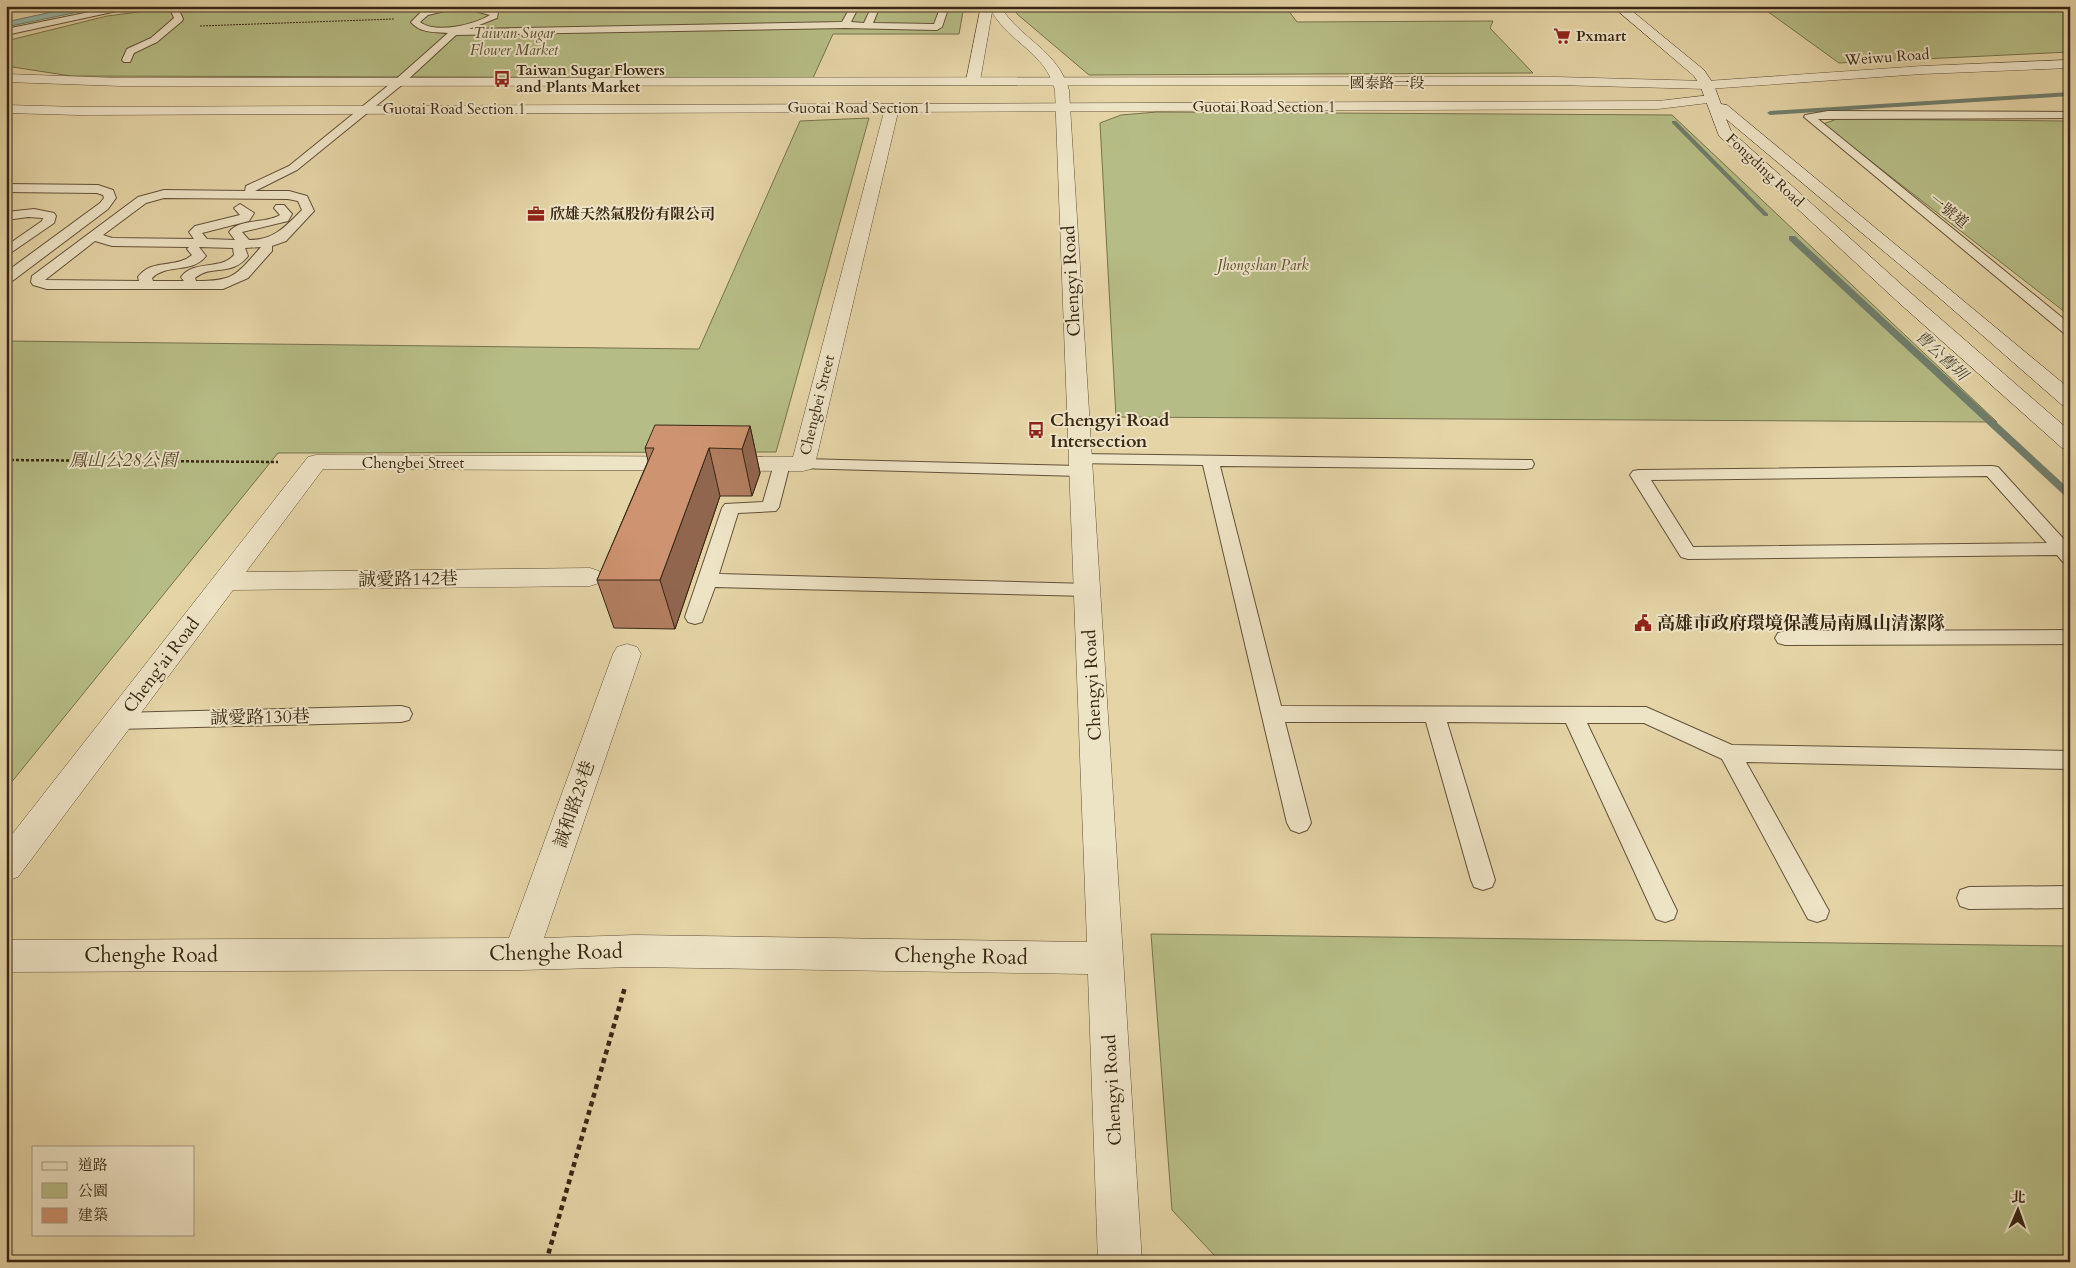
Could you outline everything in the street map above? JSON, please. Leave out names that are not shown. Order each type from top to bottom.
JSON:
[{"type":"street","points":[[973,81],[987,6]]},
{"type":"street","points":[[994,6],[1006,22],[1052,64],[1062,95]]},
{"type":"street","points":[[1618,6],[1699,73],[1715,94]]},
{"type":"street","name":"Weiwu Road","points":[[1715,94],[1922,70],[2070,64]]},
{"type":"street","name":"Weiwu Road","points":[[1936,84],[2070,77]]},
{"type":"street","name":"Guotai Road Section 1","points":[[6,78],[131,82],[1658,105],[1715,94]]},
{"type":"street","name":"Guotai Road Section 1","points":[[6,88],[973,81],[1062,95]]},
{"type":"street","name":"國泰路一段","points":[[1062,95],[1188,85],[1715,94]]},
{"type":"street","name":"Fongding Road","points":[[1715,94],[2070,400]]},
{"type":"street","name":"Fongding Road","points":[[1715,94],[1724,133],[1905,298],[2070,443]]},
{"type":"street","name":"Guotai Road Section 1","points":[[6,100],[377,100],[1062,95]]},
{"type":"street","name":"Guotai Road Section 1","points":[[6,110],[892,108],[1062,95]]},
{"type":"street","name":"Chengyi Road","points":[[1062,95],[1120,1262]]},
{"type":"street","name":"Chengbei Street","points":[[316,462],[792,464],[892,108]]},
{"type":"street","name":"Cheng'ai Road","points":[[6,867],[316,462]]},
{"type":"street","name":"誠愛路142巷","points":[[225,581],[590,577]]},
{"type":"street","name":"誠和路28巷","points":[[521,954],[627,654]]},
{"type":"street","name":"Chenghe Road","points":[[6,956],[521,954],[636,951],[1105,958]]},
{"type":"lane","points":[[6,32],[76,16],[136,6]]},
{"type":"lane","points":[[127,60],[130,51],[154,40],[179,20],[173,6]]},
{"type":"lane","points":[[250,189],[293,168],[394,86],[450,31],[483,23],[494,16],[494,12],[489,9],[471,6],[439,10],[417,18],[415,22],[424,28],[450,31],[845,25],[937,26],[945,6]]},
{"type":"lane","points":[[845,25],[855,6]]},
{"type":"lane","points":[[867,26],[876,6]]},
{"type":"lane","name":"一號道","points":[[2070,114],[1828,114],[1809,117],[2070,331]]},
{"type":"lane","points":[[6,188],[98,189],[109,193],[110,198],[104,206],[6,279]]},
{"type":"lane","points":[[6,196],[32,188]]},
{"type":"lane","points":[[267,248],[234,281],[223,285],[47,285],[38,282],[38,279],[88,238],[131,199],[144,193],[172,188],[250,189],[305,201],[320,199]]},
{"type":"lane","points":[[305,201],[289,194],[164,194],[140,202],[88,238],[17,282],[22,289],[231,291],[244,287],[290,240],[320,199]]},
{"type":"lane","points":[[147,286],[145,277],[148,273],[164,268],[190,264],[199,256],[199,246],[195,232],[200,229],[245,218],[248,213],[235,208],[292,208],[305,201],[320,199]]},
{"type":"lane","points":[[242,246],[271,242],[281,238],[305,201]]},
{"type":"lane","points":[[140,202],[142,206],[160,207]]},
{"type":"lane","points":[[194,286],[188,277],[191,274],[207,268],[233,264],[241,256],[242,246],[235,232],[239,229],[275,222],[284,218],[286,214],[270,208]]},
{"type":"lane","points":[[6,216],[30,213],[43,213],[50,216],[48,223],[12,243],[6,252]]},
{"type":"lane","points":[[64,235],[88,238]]},
{"type":"lane","points":[[88,238],[88,246],[97,248],[199,246],[267,248],[290,240]]},
{"type":"lane","points":[[1210,461],[1300,824]]},
{"type":"lane","points":[[695,617],[730,508],[770,507],[792,464],[1080,465],[1210,461],[1526,464]]},
{"type":"lane","points":[[1992,471],[2066,554],[1688,553],[1639,475],[1992,471]]},
{"type":"lane","points":[[706,580],[1088,590]]},
{"type":"lane","points":[[1785,638],[2070,637]]},
{"type":"lane","name":"誠愛路130巷","points":[[118,720],[401,714]]},
{"type":"lane","points":[[1272,714],[1646,715],[1730,753],[2070,760]]},
{"type":"lane","points":[[1434,714],[1483,880]]},
{"type":"lane","points":[[1573,715],[1665,911]]},
{"type":"lane","points":[[1730,753],[1817,911]]},
{"type":"lane","points":[[1969,898],[2070,897]]},
{"type":"path","points":[[170,27],[417,18]]},
{"type":"path","points":[[6,460],[316,462]]},
{"type":"path","points":[[546,1262],[636,951]]},
{"type":"green space","name":"Taiwan Sugar Flower Market","points":[[186,6],[964,6],[959,34],[833,34],[813,78],[71,76],[6,66],[6,41],[107,16]]},
{"type":"green space","points":[[1014,6],[1285,6],[1297,22],[1493,21],[1490,28],[1533,73],[1089,75],[1017,14]]},
{"type":"green space","points":[[1760,6],[2070,6],[2070,52],[1839,63]]},
{"type":"green space","name":"Jhongshan Park","points":[[1157,112],[1672,115],[1997,422],[1116,417],[1100,123],[1121,115]]},
{"type":"green space","name":"鳳山公28公園","points":[[869,118],[776,452],[278,453],[6,789],[6,341],[699,349],[800,121]]},
{"type":"green space","points":[[1837,119],[2070,121],[2070,316],[1823,124]]},
{"type":"green space","points":[[1151,934],[2070,946],[2070,1255],[1216,1257],[1172,1210]]},
{"type":"shaded area","points":[[79,6],[107,6],[6,27],[6,22]]},
{"type":"building","points":[[655,425],[750,426],[742,449],[709,448],[660,580],[597,580],[654,448],[645,448]]},
{"type":"waterway","name":"曹公舊圳","points":[[1770,113],[2070,94]]},
{"type":"waterway","name":"曹公舊圳","points":[[1674,122],[1766,215]]},
{"type":"waterway","name":"曹公舊圳","points":[[1792,238],[2070,496]]},
{"type":"place","name":"Pxmart","points":[[1562,36]]},
{"type":"place","name":"Taiwan Sugar Flowers and Plants Market","points":[[502,79]]},
{"type":"place","name":"欣雄天然氣股份有限公司","points":[[536,214]]},
{"type":"place","name":"Chengyi Road Intersection","points":[[1036,430]]},
{"type":"place","name":"高雄市政府環境保護局南鳳山清潔隊","points":[[1643,623]]}]
